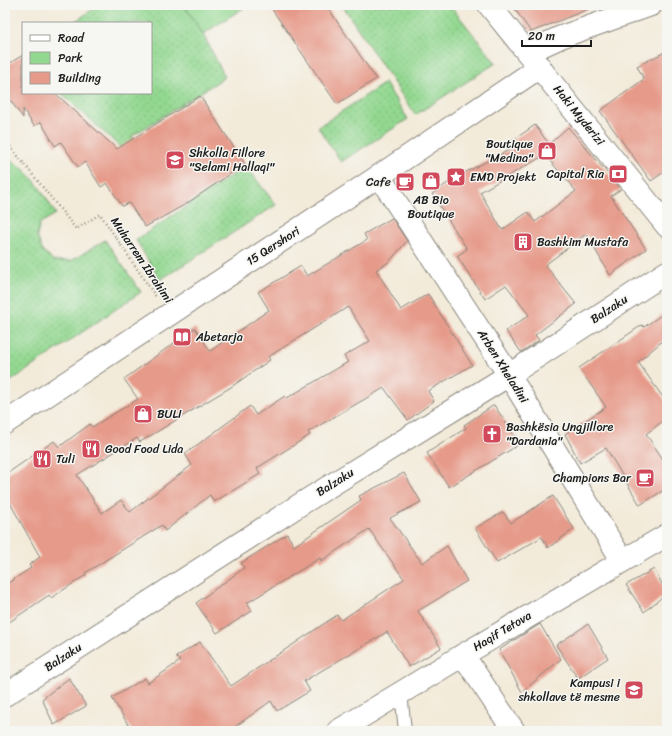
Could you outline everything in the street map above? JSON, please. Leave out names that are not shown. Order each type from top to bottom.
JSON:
[{"type":"street","name":"Haki Myderizi","points":[[489,5],[667,226]]},
{"type":"street","name":"15 Qershori","points":[[5,422],[379,176],[534,60],[561,37],[651,5]]},
{"type":"street","name":"Arben Xheladini","points":[[379,176],[509,375],[622,560]]},
{"type":"street","name":"Balzaku","points":[[5,695],[304,502],[509,375],[667,272]]},
{"type":"street","name":"Haqif Tetova","points":[[338,731],[463,654],[667,535]]},
{"type":"street","points":[[463,654],[514,731]]},
{"type":"lane","points":[[401,692],[406,731]]},
{"type":"path","name":"Muharrem Ibrahimi","points":[[5,140],[76,229],[100,214],[168,315]]},
{"type":"green space","points":[[99,5],[184,5],[203,34],[225,77],[132,136],[134,141],[121,148],[62,94],[152,94],[152,22],[74,22]]},
{"type":"green space","points":[[184,5],[248,5],[203,34]]},
{"type":"green space","points":[[342,5],[450,5],[496,63],[415,115]]},
{"type":"green space","points":[[385,83],[408,119],[341,162],[318,127]]},
{"type":"green space","points":[[5,159],[22,168],[29,174],[56,214],[40,223],[37,236],[43,252],[54,261],[71,261],[105,240],[141,292],[5,385]]},
{"type":"green space","points":[[246,166],[276,205],[160,280],[136,240]]},
{"type":"building","points":[[269,5],[326,5],[376,79],[337,104]]},
{"type":"building","points":[[512,5],[596,5],[596,6],[531,32]]},
{"type":"building","points":[[667,51],[667,170],[651,181],[600,111],[644,79],[637,66]]},
{"type":"building","name":"Shkolla Fillore \"Selami Hallaqi\"","points":[[22,56],[22,94],[56,94],[117,149],[200,96],[245,164],[186,204],[145,227],[129,203],[122,206],[107,183],[101,187],[85,162],[78,167],[61,142],[55,146],[41,122],[34,126],[23,109],[23,118],[5,93],[5,66]]},
{"type":"building","points":[[535,125],[549,144],[568,127],[621,189],[611,196],[646,249],[610,275],[586,234],[545,265],[576,304],[535,335],[539,340],[521,352],[506,331],[529,315],[506,285],[485,299],[457,256],[467,249],[432,194],[456,177],[513,148],[509,143]],"holes":[[[545,155],[576,191],[535,222],[528,212],[502,230],[480,192]]]},
{"type":"building","points":[[392,218],[407,241],[389,262],[376,270],[401,310],[428,294],[472,365],[428,391],[434,401],[408,420],[384,388],[308,432],[310,435],[257,468],[260,474],[214,502],[210,495],[165,531],[162,525],[85,573],[86,575],[51,598],[49,595],[5,625],[5,585],[31,568],[29,565],[40,557],[5,494],[5,475],[54,441],[59,447],[90,424],[92,427],[138,399],[124,379],[195,328],[210,351],[269,310],[258,292],[301,266],[307,276],[367,240],[364,234]],"holes":[[[348,307],[370,341],[344,356],[348,362],[287,398],[285,396],[256,415],[250,406],[185,454],[192,465],[130,512],[121,500],[102,513],[77,475],[137,438],[140,442],[231,387],[270,360],[268,357]]]},
{"type":"building","points":[[667,311],[667,337],[638,362],[667,403],[667,418],[646,434],[667,465],[667,488],[640,505],[606,448],[580,463],[565,434],[606,407],[579,368],[642,325],[644,327]]},
{"type":"building","points":[[494,405],[520,444],[449,487],[427,453],[466,428],[464,425]]},
{"type":"building","points":[[404,473],[421,502],[390,518],[422,563],[447,546],[467,581],[418,611],[441,648],[409,667],[387,632],[304,681],[310,691],[277,711],[271,701],[229,731],[132,731],[112,698],[145,678],[148,683],[180,661],[176,657],[200,642],[231,686],[337,615],[341,620],[404,579],[369,529],[321,561],[320,558],[247,603],[252,611],[217,633],[196,603],[244,568],[241,563],[287,534],[294,546],[361,500],[359,496]]},
{"type":"building","points":[[553,496],[574,529],[548,548],[542,537],[497,563],[475,528],[503,512],[511,523]]},
{"type":"building","points":[[654,569],[667,593],[644,612],[626,585]]},
{"type":"building","points":[[540,624],[561,659],[522,692],[499,650]]},
{"type":"building","points":[[588,624],[608,658],[578,678],[556,645]]},
{"type":"building","points":[[69,678],[86,706],[54,725],[42,699]]},
{"type":"place","name":"Boutique \"Medina\"","points":[[547,151]]},
{"type":"place","name":"Shkolla Fillore \"Selami Hallaqi\"","points":[[175,160]]},
{"type":"place","name":"Capital Ria","points":[[618,174]]},
{"type":"place","name":"EMD Projekt","points":[[456,177]]},
{"type":"place","name":"AB Bio Boutique","points":[[431,181]]},
{"type":"place","name":"Cafe","points":[[405,182]]},
{"type":"place","name":"Bashkim Mustafa","points":[[523,242]]},
{"type":"place","name":"Abetarja","points":[[182,337]]},
{"type":"place","name":"BULI","points":[[143,414]]},
{"type":"place","name":"Bashkësia Ungjillore \"Dardania\"","points":[[492,434]]},
{"type":"place","name":"Good Food Lida","points":[[91,449]]},
{"type":"place","name":"Tuli","points":[[42,459]]},
{"type":"place","name":"Champions Bar","points":[[645,478]]},
{"type":"place","name":"Kampusi i shkollave të mesme","points":[[634,690]]}]
